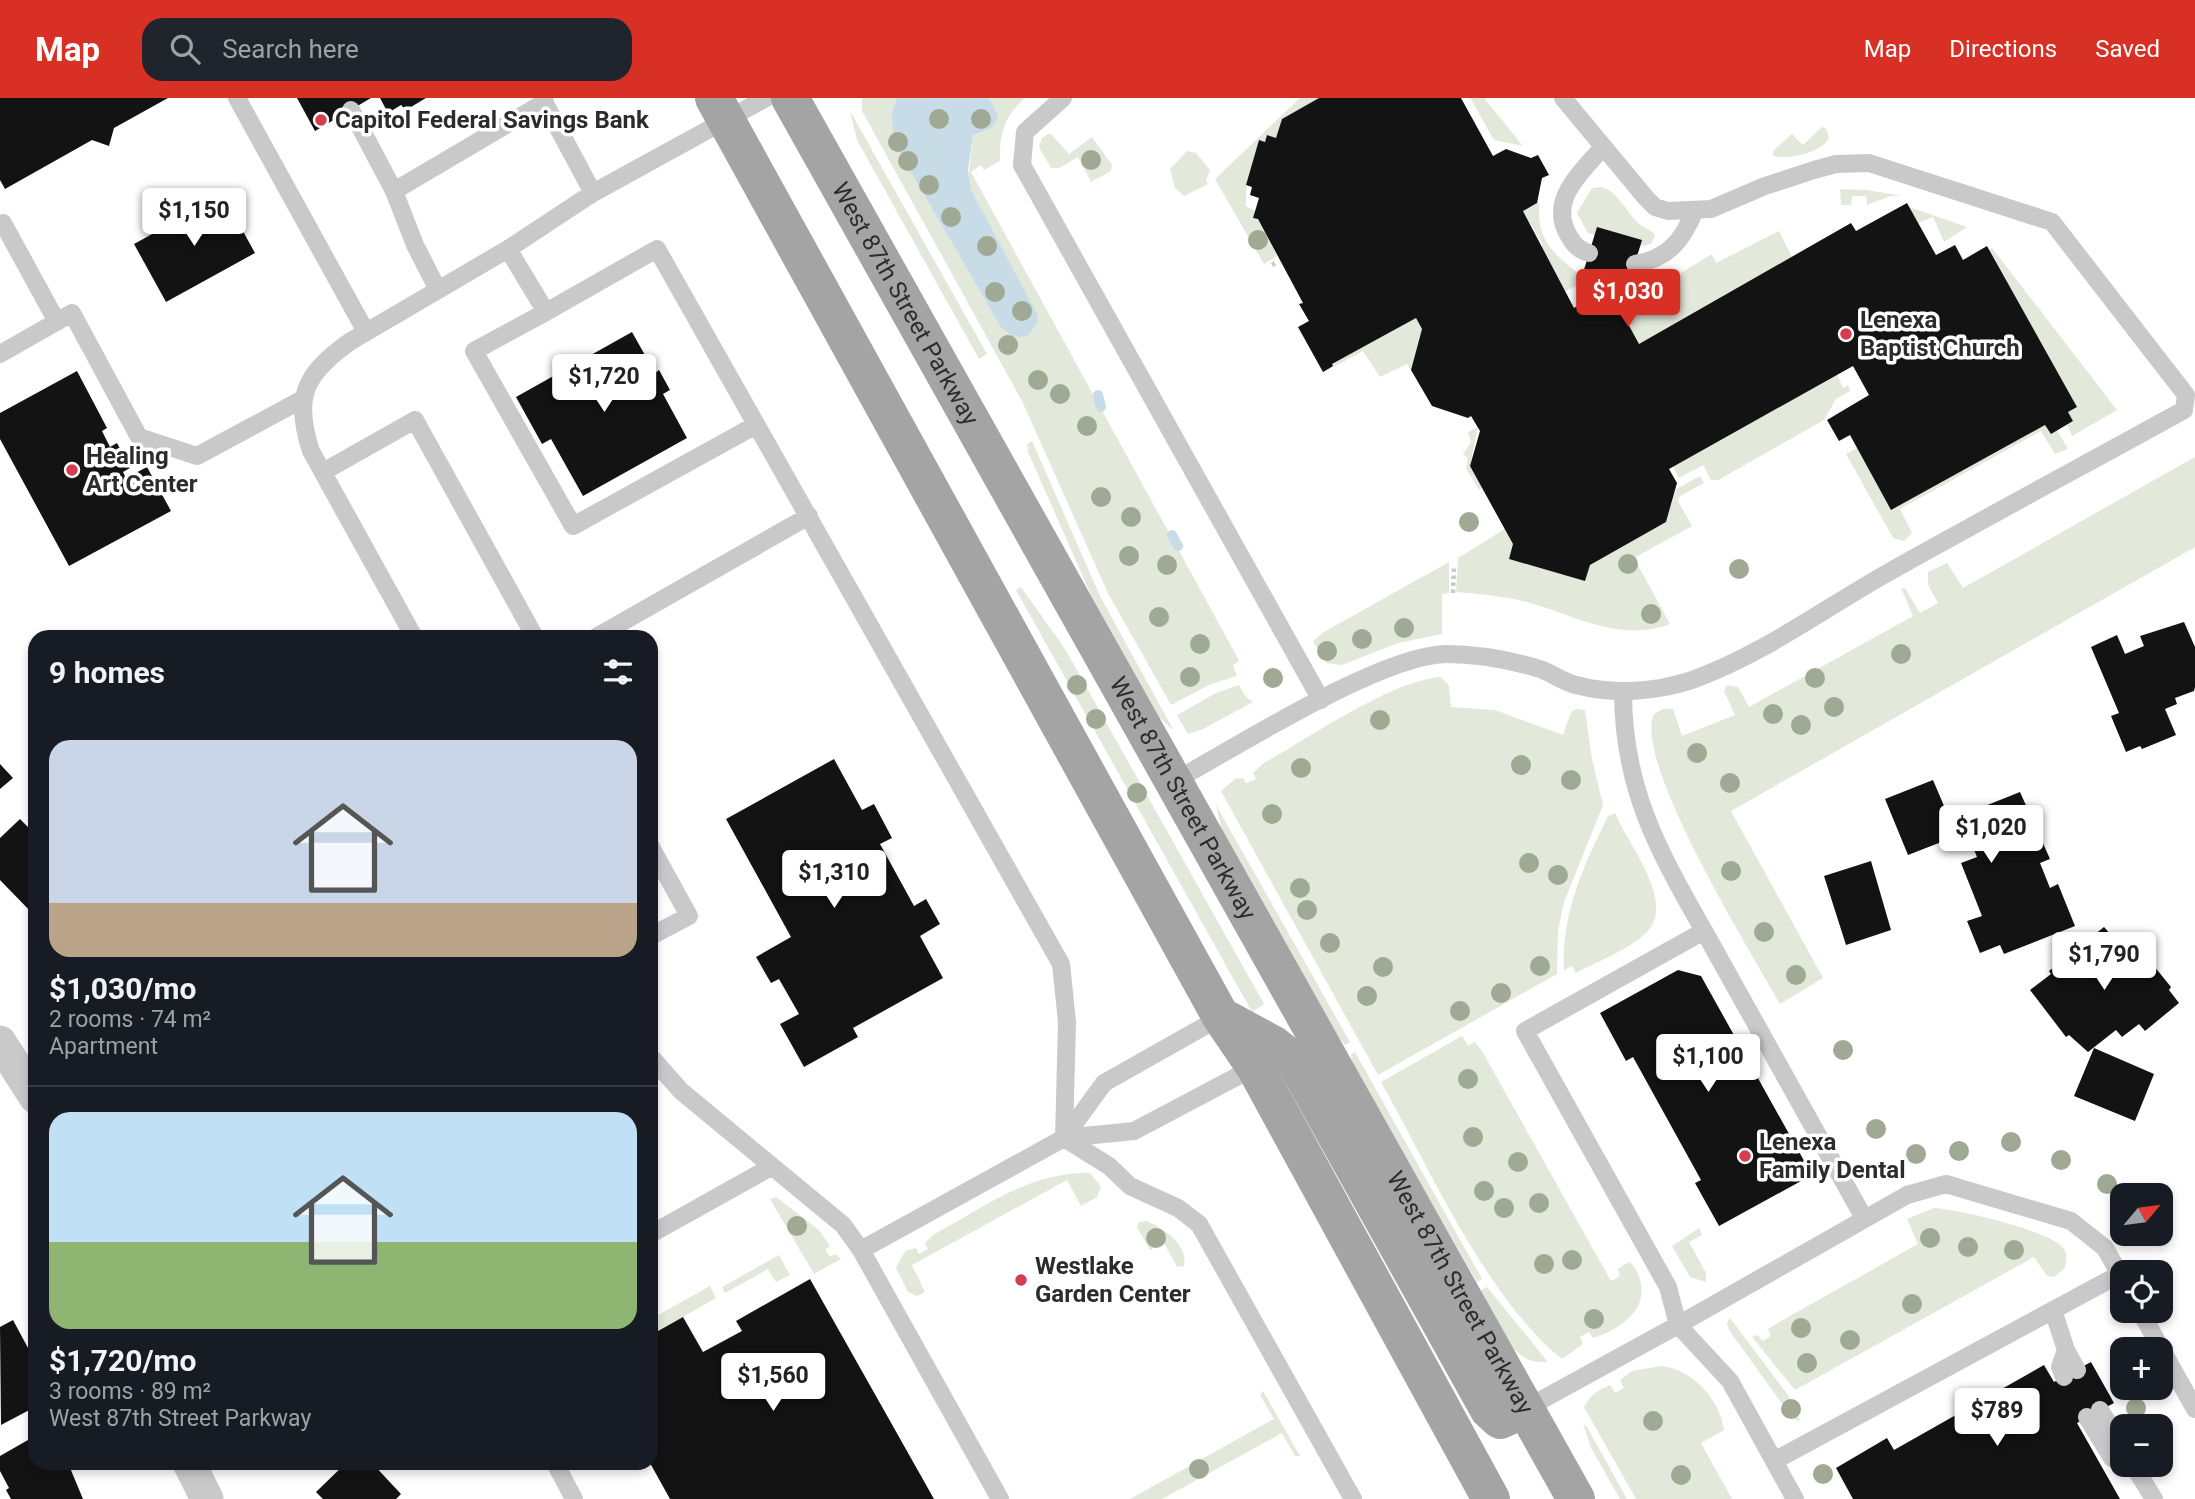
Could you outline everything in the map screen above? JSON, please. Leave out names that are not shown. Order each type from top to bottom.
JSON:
[{"type":"main road","name":"West 87th Street Parkway","points":[[790,98],[1576,1499]]},
{"type":"main road","points":[[720,109],[1221,1017],[1255,1067],[1491,1499]]},
{"type":"main road","points":[[1221,1017],[1275,1045],[1296,1063],[1489,1410],[1500,1420],[1525,1409]]},
{"type":"street","points":[[0,1042],[28,1086]]},
{"type":"street","points":[[192,1470],[207,1499]]},
{"type":"lane","points":[[237,98],[366,332]]},
{"type":"lane","points":[[410,630],[311,451],[302,423],[303,399],[313,374],[328,357],[366,332],[509,249],[720,109],[766,98]]},
{"type":"lane","points":[[1063,98],[1025,132],[1022,165],[1321,700]]},
{"type":"lane","points":[[1173,782],[1321,700],[1394,667],[1427,656],[1446,654],[1505,661],[1542,670],[1574,685],[1623,691],[1651,690],[1692,680],[1755,650],[1888,572],[2185,410],[2186,395],[2052,222],[1869,163],[1836,164],[1814,170],[1765,186],[1712,209],[1668,211],[1655,206],[1563,98]]},
{"type":"lane","points":[[394,191],[543,100],[593,194]]},
{"type":"lane","points":[[351,110],[394,191],[415,246],[438,290]]},
{"type":"lane","points":[[1589,253],[1573,243],[1566,231],[1562,202],[1569,187],[1603,147]]},
{"type":"lane","points":[[1635,264],[1661,257],[1678,245],[1695,210]]},
{"type":"lane","points":[[3,223],[57,322]]},
{"type":"lane","points":[[509,249],[546,312]]},
{"type":"lane","points":[[756,425],[573,526],[474,351],[657,249],[1061,964],[1067,1022],[1064,1138]]},
{"type":"lane","points":[[0,354],[72,313],[139,437],[197,456],[303,399]]},
{"type":"lane","points":[[323,472],[415,420],[531,630]]},
{"type":"lane","points":[[608,630],[809,516]]},
{"type":"lane","points":[[1623,691],[1626,754],[1636,795],[1657,845],[1864,1218]]},
{"type":"lane","points":[[658,860],[689,916],[658,932]]},
{"type":"lane","points":[[1704,931],[1525,1031],[1668,1287],[1678,1325],[1730,1381],[1795,1499]]},
{"type":"lane","points":[[1064,1138],[1104,1083],[1221,1017]]},
{"type":"lane","points":[[658,1064],[681,1091],[843,1225],[862,1250],[1000,1499]]},
{"type":"lane","points":[[862,1250],[1064,1138],[1134,1131],[1255,1067]]},
{"type":"lane","points":[[1064,1138],[1109,1166],[1130,1186],[1178,1208],[1199,1224],[1353,1499]]},
{"type":"lane","points":[[658,1230],[771,1167]]},
{"type":"lane","points":[[1525,1409],[1907,1195],[1946,1184],[2071,1221],[2105,1248],[2112,1260]]},
{"type":"lane","points":[[1774,1461],[2053,1310],[2110,1282]]},
{"type":"lane","points":[[2053,1310],[2071,1373]]},
{"type":"lane","points":[[2147,1323],[2195,1409]]},
{"type":"lane","points":[[2110,1432],[2094,1414],[2110,1453]]},
{"type":"lane","points":[[559,1470],[574,1499]]},
{"type":"lane","points":[[2139,1477],[2154,1499]]},
{"type":"path","points":[[1452,593],[1454,566]]},
{"type":"shaded area","points":[[862,98],[897,98],[894,143],[1000,326],[968,181],[973,135],[992,128],[993,112],[989,98],[1025,98],[1004,126],[1000,161],[984,170],[981,165],[971,172],[1235,653],[1239,661],[1233,665],[1237,676],[1211,684],[1171,705],[1108,593],[1022,401],[862,111]]},
{"type":"shaded area","points":[[1300,98],[1319,98],[1282,119],[1276,138],[1267,135],[1265,142],[1259,140],[1246,185],[1246,206],[1255,211],[1253,218],[1258,219],[1277,256],[1264,264],[1215,179]]},
{"type":"shaded area","points":[[1470,98],[1484,98],[1523,146],[1494,140]]},
{"type":"shaded area","points":[[850,111],[987,354],[979,359],[857,140]]},
{"type":"shaded area","points":[[1822,127],[1826,128],[1829,138],[1819,148],[1796,156],[1773,156],[1773,151],[1792,134],[1803,145]]},
{"type":"shaded area","points":[[1050,133],[1069,154],[1092,137],[1112,165],[1111,171],[1091,182],[1078,157],[1059,168],[1051,168],[1039,147],[1042,138]]},
{"type":"shaded area","points":[[1187,151],[1196,153],[1210,170],[1206,180],[1208,184],[1184,196],[1175,188],[1170,169]]},
{"type":"shaded area","points":[[1600,187],[1611,192],[1637,222],[1653,233],[1655,236],[1651,244],[1633,248],[1588,233],[1577,213],[1592,188]]},
{"type":"shaded area","points":[[1840,189],[1902,196],[1890,196],[1867,205],[1866,196],[1852,196],[1851,205],[1841,205]]},
{"type":"shaded area","points":[[1538,199],[1540,224],[1546,241],[1589,286],[1588,290],[1576,286],[1565,291],[1540,248],[1543,245],[1523,211],[1537,203]]},
{"type":"shaded area","points":[[1909,207],[1967,227],[1944,242],[1933,217],[1918,223]]},
{"type":"shaded area","points":[[1779,231],[1793,259],[1639,344],[1614,298],[1626,297],[1628,286],[1654,284],[1676,276],[1712,254],[1716,263]]},
{"type":"shaded area","points":[[1992,248],[2117,410],[2072,436],[2067,425],[2073,421],[2068,412],[2077,407],[1989,250]]},
{"type":"shaded area","points":[[1416,318],[1422,329],[1411,370],[1407,364],[1380,377],[1363,351],[1324,372],[1322,370],[1332,364]]},
{"type":"shaded area","points":[[1837,375],[1843,388],[1848,385],[1850,391],[1836,399],[1824,420],[1718,480],[1711,480],[1703,465],[1679,478],[1673,466]]},
{"type":"shaded area","points":[[2045,425],[2051,434],[2057,430],[2068,449],[2055,454],[2041,431],[1900,509],[1912,533],[1904,541],[1893,538],[1846,454],[1857,448]]},
{"type":"shaded area","points":[[1478,427],[1470,466],[1482,488],[1479,490],[1466,468],[1468,458],[1463,454],[1471,442],[1468,432]]},
{"type":"shaded area","points":[[1032,441],[1100,596],[1174,731],[1159,717],[1092,597],[1028,452],[1027,444]]},
{"type":"shaded area","points":[[2195,457],[2195,547],[1731,811],[1823,978],[1780,1004],[1722,903],[1677,813],[1661,772],[1652,738],[1654,714],[1663,709],[1673,709],[1682,736],[1735,715],[1724,691],[1727,685],[1738,687],[1749,707],[1913,616],[1901,588],[1905,588],[1920,613],[1938,603],[1928,585],[1928,572],[1947,563],[1963,588]]},
{"type":"shaded area","points":[[1700,476],[1704,483],[1680,496],[1678,501],[1692,526],[1634,558],[1670,624],[1651,629],[1615,629],[1518,600],[1456,592],[1458,558],[1505,529],[1513,544],[1509,559],[1585,580],[1590,565],[1666,522],[1676,489]]},
{"type":"shaded area","points":[[1449,562],[1449,593],[1442,594],[1442,634],[1398,643],[1342,665],[1326,663],[1313,641],[1324,632]]},
{"type":"shaded area","points":[[1021,587],[1065,649],[1264,1004],[1252,1012],[1016,590]]},
{"type":"shaded area","points":[[1441,677],[1449,686],[1451,707],[1495,710],[1563,735],[1571,712],[1576,709],[1585,710],[1592,759],[1603,805],[1564,902],[1558,931],[1557,974],[1378,1075],[1221,791],[1235,779],[1243,778],[1246,783],[1256,779],[1253,773],[1264,763],[1375,699],[1398,688]]},
{"type":"shaded area","points":[[1239,685],[1245,696],[1253,702],[1203,729],[1188,734],[1177,715],[1216,693]]},
{"type":"shaded area","points":[[1216,805],[1350,1042],[1345,1045],[1335,1033],[1222,831]]},
{"type":"shaded area","points":[[1615,813],[1653,889],[1656,905],[1654,919],[1647,932],[1622,950],[1576,973],[1572,966],[1564,970],[1566,929],[1576,890],[1608,816]]},
{"type":"shaded area","points":[[1462,1036],[1468,1046],[1475,1042],[1482,1051],[1611,1281],[1620,1276],[1618,1269],[1629,1262],[1639,1277],[1642,1291],[1640,1301],[1629,1318],[1612,1330],[1593,1338],[1589,1332],[1580,1337],[1583,1344],[1562,1359],[1534,1333],[1484,1267],[1439,1191],[1381,1082]]},
{"type":"shaded area","points":[[1355,1052],[1482,1279],[1477,1282],[1352,1064],[1351,1054]]},
{"type":"shaded area","points":[[1090,1173],[1101,1187],[1097,1197],[1081,1206],[1067,1180],[912,1265],[925,1292],[917,1296],[908,1292],[896,1268],[905,1251],[916,1248],[919,1254],[928,1249],[925,1243],[933,1235],[1008,1193],[1048,1178]]},
{"type":"shaded area","points":[[776,1197],[819,1230],[830,1246],[825,1250],[830,1257],[835,1254],[841,1259],[814,1274],[770,1199]]},
{"type":"shaded area","points":[[1934,1208],[1962,1212],[2023,1228],[2055,1241],[2065,1250],[2064,1269],[2054,1277],[2047,1276],[2034,1257],[1795,1390],[1752,1337],[1758,1335],[1762,1341],[1771,1336],[1768,1329],[1918,1244],[1907,1219]]},
{"type":"shaded area","points":[[1147,1221],[1161,1228],[1179,1245],[1185,1258],[1184,1266],[1177,1267],[1164,1243],[1150,1250],[1137,1227],[1139,1222]]},
{"type":"shaded area","points":[[1699,1228],[1702,1235],[1689,1242],[1706,1273],[1706,1282],[1690,1277],[1672,1246]]},
{"type":"shaded area","points":[[779,1255],[790,1275],[776,1282],[768,1269],[725,1293],[722,1287]]},
{"type":"shaded area","points":[[710,1286],[716,1298],[658,1331],[658,1315]]},
{"type":"shaded area","points":[[1487,1287],[1548,1362],[1524,1357],[1507,1341],[1483,1297],[1481,1290]]},
{"type":"shaded area","points":[[1730,1318],[1788,1395],[1800,1421],[1793,1419],[1729,1330],[1727,1323]]},
{"type":"shaded area","points":[[1661,1366],[1672,1368],[1694,1379],[1717,1407],[1724,1430],[1701,1443],[1732,1499],[1636,1499],[1584,1407],[1592,1396],[1610,1385],[1615,1393],[1624,1388],[1620,1380],[1632,1371]]},
{"type":"shaded area","points":[[1263,1391],[1300,1456],[1295,1456],[1282,1433],[1162,1499],[1130,1499],[1274,1419],[1260,1395]]},
{"type":"shaded area","points":[[1583,1423],[1627,1499],[1620,1499],[1591,1448]]},
{"type":"water","points":[[897,98],[989,98],[998,117],[992,128],[973,135],[968,170],[971,190],[1036,312],[1038,321],[1028,336],[1013,337],[1000,326],[894,143],[892,112]]},
{"type":"building","points":[[0,98],[168,98],[114,128],[109,146],[92,140],[5,189],[0,180]]},
{"type":"building","name":"Capitol Federal Savings Bank","points":[[297,98],[371,98],[315,131]]},
{"type":"building","name":"Capitol Federal Savings Bank","points":[[380,98],[426,98],[406,110],[401,105],[388,113]]},
{"type":"building","name":"Lenexa Baptist Church","points":[[1319,98],[1461,98],[1493,156],[1506,149],[1531,158],[1538,155],[1549,175],[1542,178],[1537,203],[1523,211],[1574,308],[1584,302],[1592,275],[1583,273],[1597,227],[1642,240],[1628,286],[1619,283],[1614,298],[1639,344],[1851,223],[1856,231],[1907,203],[1936,255],[1955,245],[1963,260],[1987,246],[2077,407],[2068,412],[2073,421],[2051,434],[2045,425],[1891,510],[1850,435],[1839,441],[1827,420],[1869,395],[1853,366],[1669,469],[1677,483],[1666,522],[1590,565],[1585,581],[1509,559],[1513,544],[1470,466],[1480,431],[1471,416],[1468,418],[1432,406],[1411,370],[1422,329],[1416,318],[1332,364],[1333,366],[1323,372],[1298,327],[1309,321],[1299,304],[1303,303],[1258,219],[1253,218],[1259,198],[1250,195],[1252,187],[1246,185],[1259,140],[1265,142],[1267,135],[1276,138],[1282,119]]},
{"type":"building","points":[[223,195],[255,253],[166,302],[134,244]]},
{"type":"building","points":[[632,332],[655,373],[659,370],[670,390],[663,394],[687,438],[583,496],[551,439],[542,444],[516,397]]},
{"type":"building","name":"Healing Art Center","points":[[77,371],[107,428],[102,431],[110,447],[117,443],[130,468],[123,472],[126,478],[147,467],[171,511],[69,566],[0,439],[0,413]]},
{"type":"building","points":[[2184,622],[2195,647],[2195,687],[2194,691],[2175,698],[2177,704],[2165,709],[2176,735],[2142,749],[2140,746],[2126,752],[2111,716],[2119,713],[2091,647],[2117,635],[2125,654],[2144,646],[2140,636]]},
{"type":"building","points":[[834,759],[862,810],[874,804],[892,838],[880,844],[914,906],[926,899],[940,924],[920,936],[943,978],[853,1028],[858,1037],[804,1067],[780,1024],[799,1014],[779,979],[771,983],[756,957],[791,937],[726,819]]},
{"type":"building","points":[[0,764],[13,778],[0,789]]},
{"type":"building","points":[[1933,780],[1950,820],[2020,792],[2050,859],[2040,863],[2050,888],[2058,884],[2075,926],[2004,954],[2000,945],[1980,953],[1967,921],[1982,916],[1961,863],[1977,857],[1967,832],[1908,855],[1885,799]]},
{"type":"building","points":[[20,819],[28,827],[28,909],[0,880],[0,838]]},
{"type":"building","points":[[1871,861],[1891,930],[1846,945],[1824,876]]},
{"type":"building","points":[[2104,927],[2136,963],[2145,955],[2171,987],[2169,990],[2179,1003],[2145,1031],[2139,1024],[2122,1037],[2116,1030],[2088,1052],[2069,1035],[2066,1037],[2030,990],[2051,974],[2049,971]]},
{"type":"building","points":[[1678,970],[1701,976],[1812,1175],[1719,1226],[1695,1183],[1701,1180],[1633,1057],[1626,1061],[1600,1013]]},
{"type":"building","points":[[2094,1048],[2154,1074],[2135,1121],[2074,1096]]},
{"type":"building","points":[[810,1279],[934,1499],[670,1499],[654,1470],[658,1470],[658,1331],[683,1317],[703,1352],[742,1331],[736,1321]]},
{"type":"building","points":[[13,1320],[28,1348],[28,1411],[1,1425],[0,1327]]},
{"type":"building","points":[[2091,1362],[2114,1403],[2077,1423],[2120,1499],[1853,1499],[1836,1468],[1887,1438],[1894,1450],[2044,1365],[2054,1382]]},
{"type":"building","points":[[28,1440],[28,1470],[71,1470],[83,1499],[11,1499],[6,1490],[9,1488],[0,1471],[0,1456]]},
{"type":"building","points":[[339,1470],[379,1470],[401,1494],[396,1499],[323,1499],[316,1492]]},
{"type":"waterway","points":[[1098,395],[1101,407]]},
{"type":"waterway","points":[[1172,535],[1178,546]]},
{"type":"place","name":"Capitol Federal Savings Bank","points":[[321,120]]},
{"type":"place","name":"Lenexa Baptist Church","points":[[1846,334]]},
{"type":"place","name":"Healing Art Center","points":[[72,470]]},
{"type":"place","name":"Lenexa Family Dental","points":[[1745,1156]]},
{"type":"place","name":"Westlake Garden Center","points":[[1021,1280]]}]
